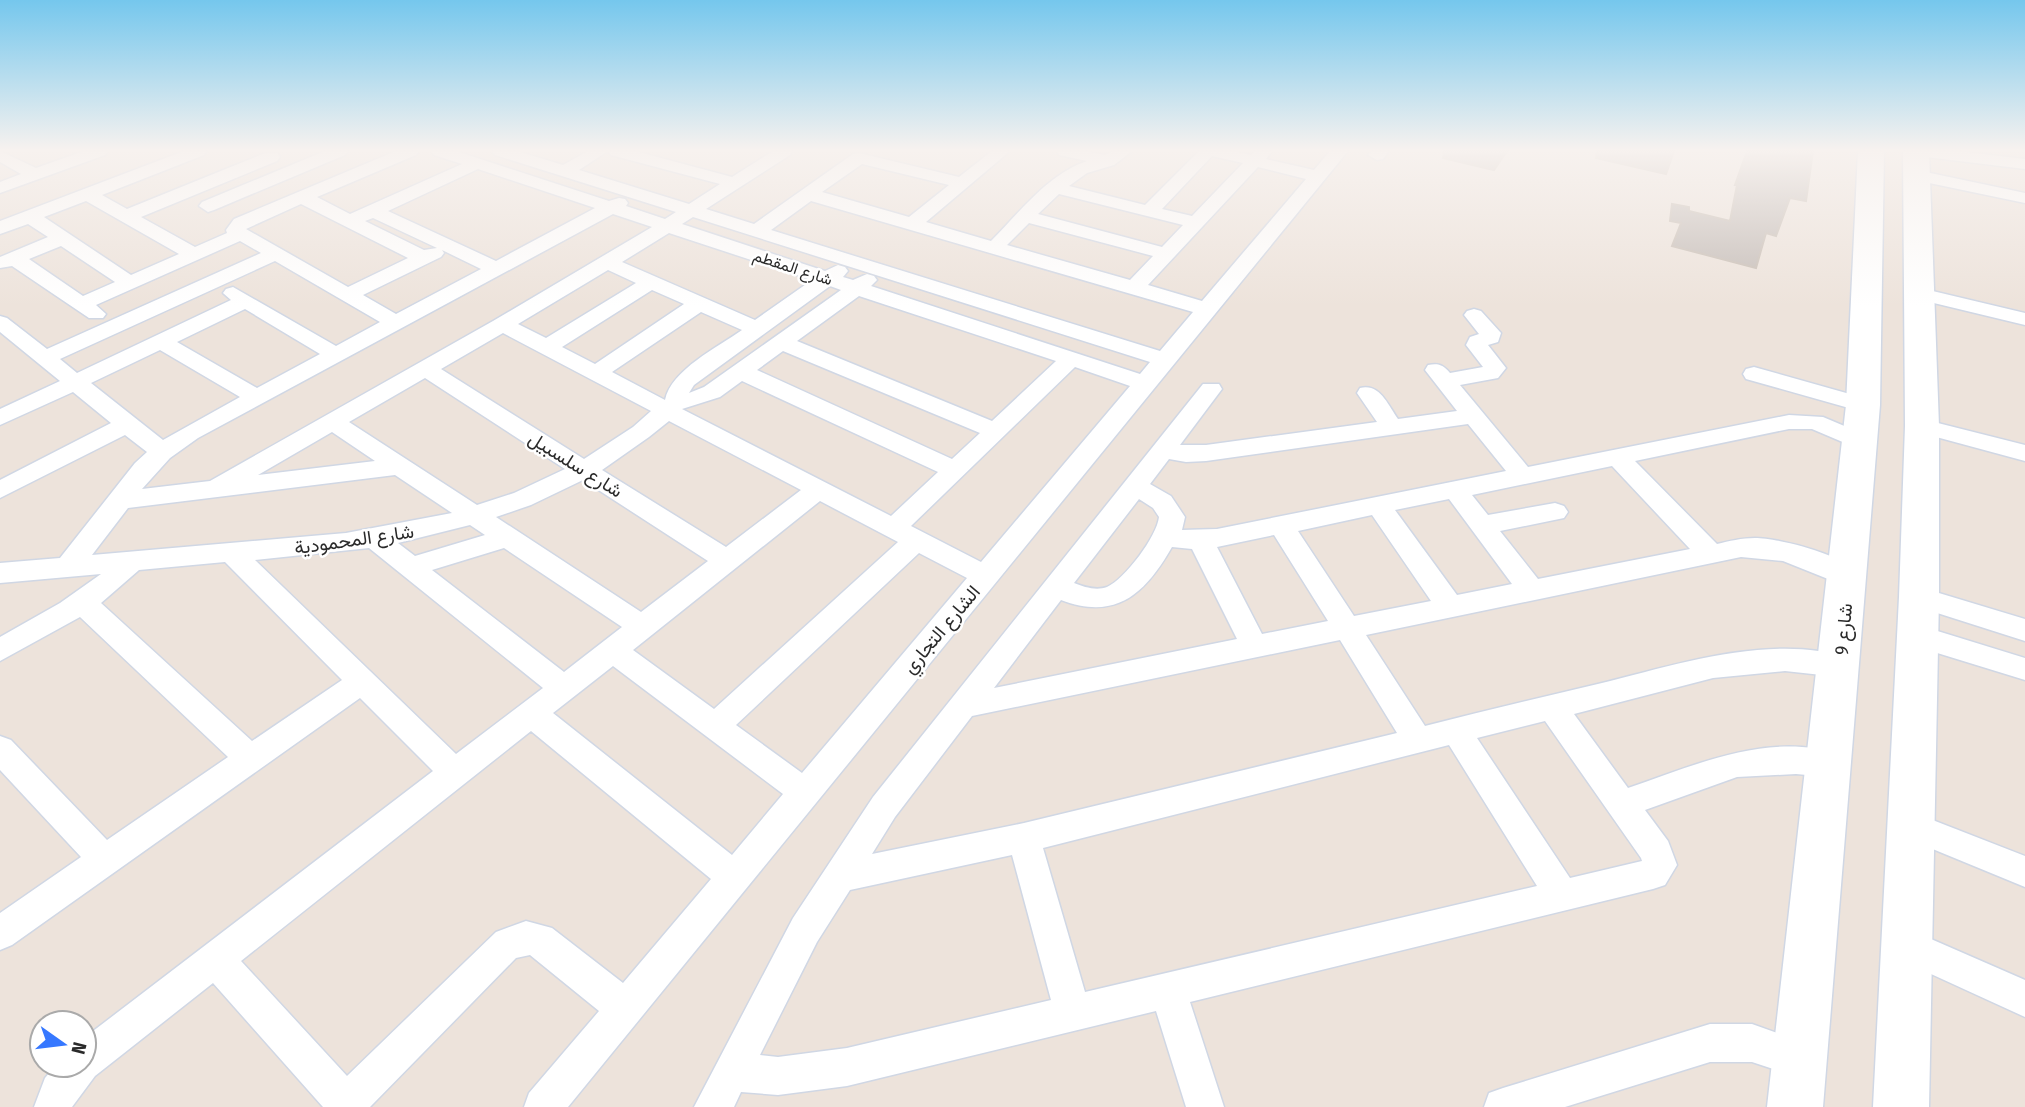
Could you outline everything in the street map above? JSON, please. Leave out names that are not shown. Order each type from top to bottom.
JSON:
[{"type":"main road","name":"شارع 9","points":[[1795,1107],[1862,423],[1869,203]]},
{"type":"main road","points":[[1901,1107],[1919,616],[1922,426],[1918,203]]},
{"type":"street","points":[[0,228],[64,203]]},
{"type":"street","points":[[102,203],[193,254]]},
{"type":"street","points":[[126,216],[158,203]]},
{"type":"street","points":[[201,203],[276,253],[396,323]]},
{"type":"street","points":[[208,206],[216,203]]},
{"type":"street","points":[[81,304],[193,254],[291,203]]},
{"type":"street","points":[[313,203],[424,258]]},
{"type":"street","points":[[350,221],[392,203]]},
{"type":"street","name":"شارع المقطم","points":[[598,203],[1145,383]]},
{"type":"street","points":[[68,567],[120,500],[162,452],[190,433],[619,203]]},
{"type":"street","name":"شارع المقطم","points":[[667,203],[1164,360]]},
{"type":"street","points":[[211,491],[608,263],[706,203]]},
{"type":"street","points":[[757,231],[796,203]]},
{"type":"street","points":[[838,203],[1207,309]]},
{"type":"street","points":[[912,224],[938,203]]},
{"type":"street","points":[[994,248],[1042,203]]},
{"type":"street","points":[[1116,203],[1196,223]]},
{"type":"street","points":[[1149,211],[1157,203]]},
{"type":"street","points":[[1134,288],[1215,203]]},
{"type":"street","name":"الشارع التجاري","points":[[543,1107],[1296,203]]},
{"type":"street","points":[[374,211],[497,269]]},
{"type":"street","points":[[29,216],[129,282]]},
{"type":"street","points":[[1027,217],[1167,254]]},
{"type":"street","points":[[7,261],[63,239]]},
{"type":"street","points":[[347,295],[448,246]]},
{"type":"street","points":[[45,358],[276,253]]},
{"type":"street","points":[[7,261],[115,327]]},
{"type":"street","points":[[671,406],[686,380],[851,261]]},
{"type":"street","points":[[608,263],[757,329]]},
{"type":"street","points":[[671,406],[706,395],[880,270]]},
{"type":"street","points":[[214,282],[336,355]]},
{"type":"street","points":[[547,347],[651,282]]},
{"type":"street","points":[[1920,294],[2025,319]]},
{"type":"street","points":[[0,418],[246,301]]},
{"type":"street","points":[[596,373],[699,304]]},
{"type":"street","points":[[1474,315],[1491,335],[1477,345],[1495,368],[1490,373],[1440,376],[1522,475]]},
{"type":"street","points":[[0,322],[162,452]]},
{"type":"street","points":[[502,324],[596,373],[671,406],[819,489],[985,576]]},
{"type":"street","points":[[161,342],[257,397]]},
{"type":"street","points":[[781,342],[996,431]]},
{"type":"street","points":[[716,725],[905,534],[955,470],[1071,359]]},
{"type":"street","name":"شارع سلسبيل","points":[[424,368],[728,561]]},
{"type":"street","points":[[740,371],[955,470]]},
{"type":"street","points":[[1754,374],[1862,423]]},
{"type":"street","points":[[713,1107],[805,930],[884,807],[1212,389]]},
{"type":"street","points":[[1368,393],[1392,427]]},
{"type":"street","name":"شارع المحمودية","points":[[0,573],[375,539],[473,516],[520,500],[584,470],[630,441],[671,406]]},
{"type":"street","points":[[1164,450],[1196,454],[1473,416]]},
{"type":"street","points":[[332,421],[642,627]]},
{"type":"street","points":[[1166,537],[1200,540],[1801,421],[1829,426],[1862,423]]},
{"type":"street","points":[[0,490],[127,424]]},
{"type":"street","points":[[1922,426],[2025,453]]},
{"type":"street","points":[[1616,456],[1711,554]]},
{"type":"street","points":[[120,500],[400,466]]},
{"type":"street","points":[[1057,587],[1088,598],[1113,595],[1126,587],[1166,537],[1171,527],[1170,511],[1156,496],[1135,487]]},
{"type":"street","points":[[98,1050],[819,489]]},
{"type":"street","points":[[1454,489],[1531,590]]},
{"type":"street","points":[[1378,505],[1450,607]]},
{"type":"street","points":[[1481,525],[1555,512]]},
{"type":"street","points":[[1281,525],[1418,740]]},
{"type":"street","points":[[410,567],[506,538]]},
{"type":"street","points":[[375,539],[564,688]]},
{"type":"street","points":[[1200,540],[1255,647]]},
{"type":"street","points":[[963,706],[1753,547],[1780,550],[1848,577]]},
{"type":"street","points":[[232,553],[455,773]]},
{"type":"street","points":[[0,650],[83,603],[110,583],[132,561]]},
{"type":"street","points":[[83,603],[250,759]]},
{"type":"street","points":[[1919,616],[2025,630]]},
{"type":"street","points":[[1919,616],[2025,669]]},
{"type":"street","points":[[612,650],[804,792]]},
{"type":"street","points":[[837,877],[1024,838],[1735,663],[1785,660],[1840,666]]},
{"type":"street","points":[[0,933],[362,681]]},
{"type":"street","points":[[732,1072],[778,1076],[824,1071],[1646,876],[1657,870],[1660,865],[1656,852],[1552,707]]},
{"type":"street","points":[[531,713],[734,877]]},
{"type":"street","points":[[1456,731],[1562,896]]},
{"type":"street","points":[[0,748],[105,860]]},
{"type":"street","points":[[1622,804],[1737,764],[1796,761],[1829,765]]},
{"type":"street","points":[[1912,826],[2025,872]]},
{"type":"street","points":[[1024,838],[1073,1012]]},
{"type":"street","points":[[215,959],[344,1106],[504,946],[513,941],[532,937],[540,940],[625,1008]]},
{"type":"street","points":[[1908,946],[2025,999]]},
{"type":"street","points":[[1168,989],[1205,1107]]},
{"type":"street","points":[[1503,1107],[1710,1043],[1752,1044],[1800,1059]]},
{"type":"street","points":[[53,1107],[70,1079]]},
{"type":"building","points":[[1734,203],[1788,203],[1776,236],[1766,233],[1756,268],[1672,246],[1681,223],[1670,221],[1672,204],[1730,221]]}]
